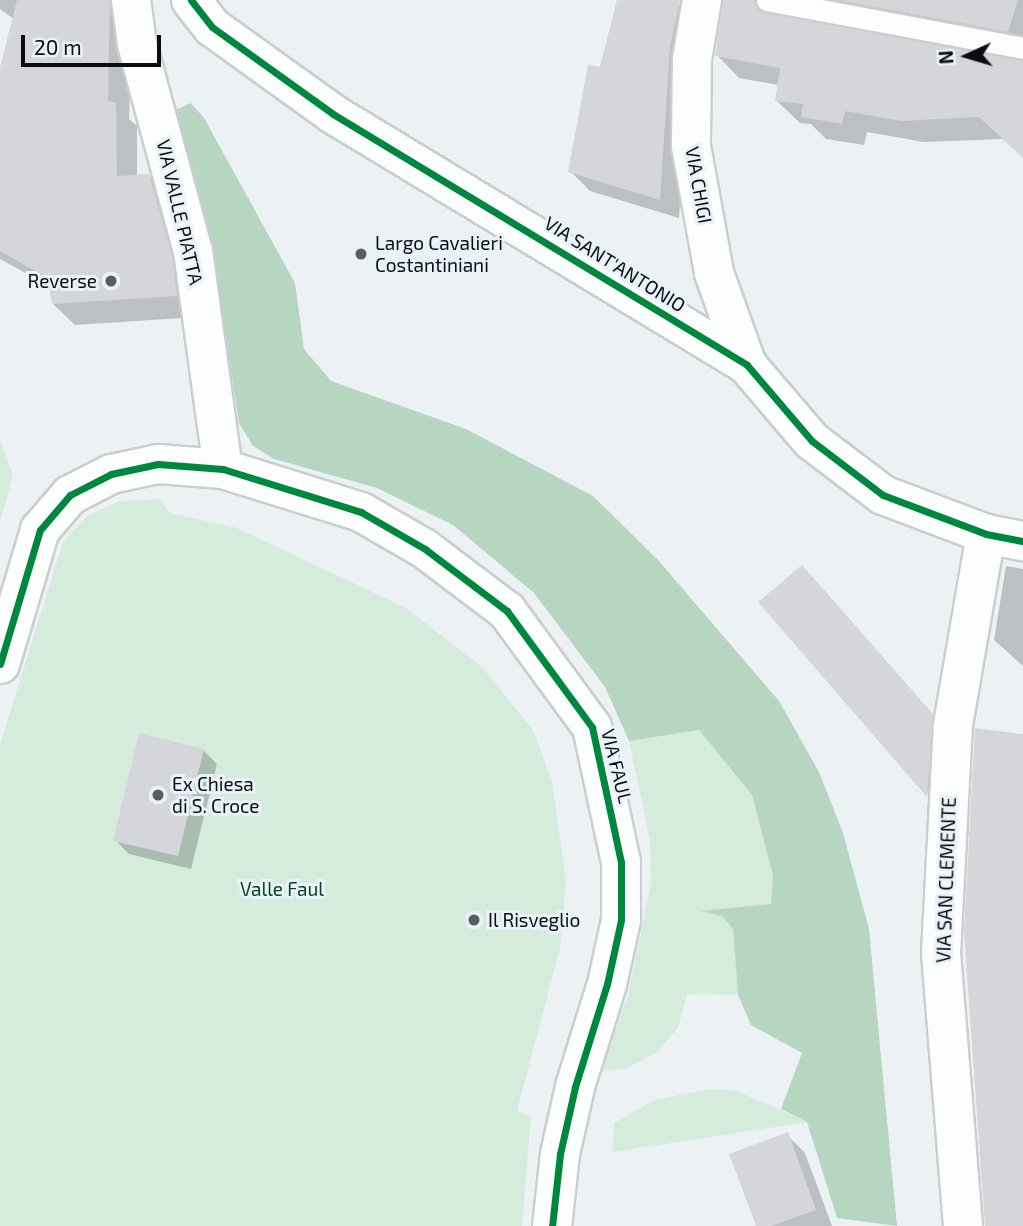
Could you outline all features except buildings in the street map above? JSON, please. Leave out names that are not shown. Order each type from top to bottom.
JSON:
[{"type":"street","name":"VIA VALLE PIATTA","points":[[131,0],[137,44],[193,251],[223,468]]},
{"type":"street","name":"VIA SANT'ANTONIO","points":[[191,0],[212,27],[333,114],[747,365],[812,441],[883,495],[986,534],[1023,541]]},
{"type":"street","name":"VIA CHIGI","points":[[702,0],[692,59],[691,146],[714,273],[747,365]]},
{"type":"street","name":"VIA FAUL","points":[[0,664],[40,530],[70,495],[111,474],[158,464],[223,468],[361,512],[425,550],[506,611],[592,727],[621,862],[621,920],[607,984],[575,1087],[560,1154],[552,1226]]},
{"type":"street","name":"VIA SAN CLEMENTE","points":[[963,1226],[941,953],[953,725],[986,534]]},
{"type":"lane","points":[[767,0],[1015,46]]},
{"type":"green space","points":[[191,103],[204,118],[295,283],[304,349],[331,381],[466,429],[593,496],[658,560],[779,701],[819,772],[843,833],[869,929],[897,1226],[837,1218],[807,1122],[781,1109],[802,1053],[751,1025],[738,995],[733,929],[722,916],[701,911],[771,904],[773,876],[752,795],[699,730],[629,741],[605,687],[534,593],[453,525],[377,488],[274,459],[253,446],[239,423],[214,260],[173,111]]},
{"type":"green space","points":[[0,439],[13,475],[0,523]]},
{"type":"green space","name":"Valle Faul","points":[[159,499],[170,513],[237,528],[406,608],[481,666],[533,730],[552,781],[566,881],[560,948],[517,1111],[531,1116],[522,1226],[0,1226],[0,745],[63,542],[87,516],[120,501]]},
{"type":"green space","points":[[699,730],[752,795],[773,876],[772,905],[704,911],[722,916],[733,929],[738,995],[687,994],[678,1028],[657,1052],[627,1068],[601,1071],[628,995],[651,883],[650,840],[629,741]]},
{"type":"green space","points":[[710,1089],[737,1091],[807,1122],[613,1152],[614,1123],[654,1100]]},
{"type":"cycle path","points":[[191,0],[212,27],[333,114],[747,365],[812,441],[883,495],[986,534],[1023,541]]},
{"type":"cycle path","points":[[0,664],[40,530],[70,495],[111,474],[158,464],[223,469],[361,512],[425,549],[507,611],[592,727],[621,862],[621,920],[607,984],[575,1087],[560,1154],[552,1226]]},
{"type":"place","name":"Largo Cavalieri Costantiniani","points":[[361,254]]},
{"type":"place","name":"Reverse","points":[[111,281]]},
{"type":"place","name":"Ex Chiesa di S. Croce","points":[[158,795]]},
{"type":"place","name":"Il Risveglio","points":[[474,920]]}]
